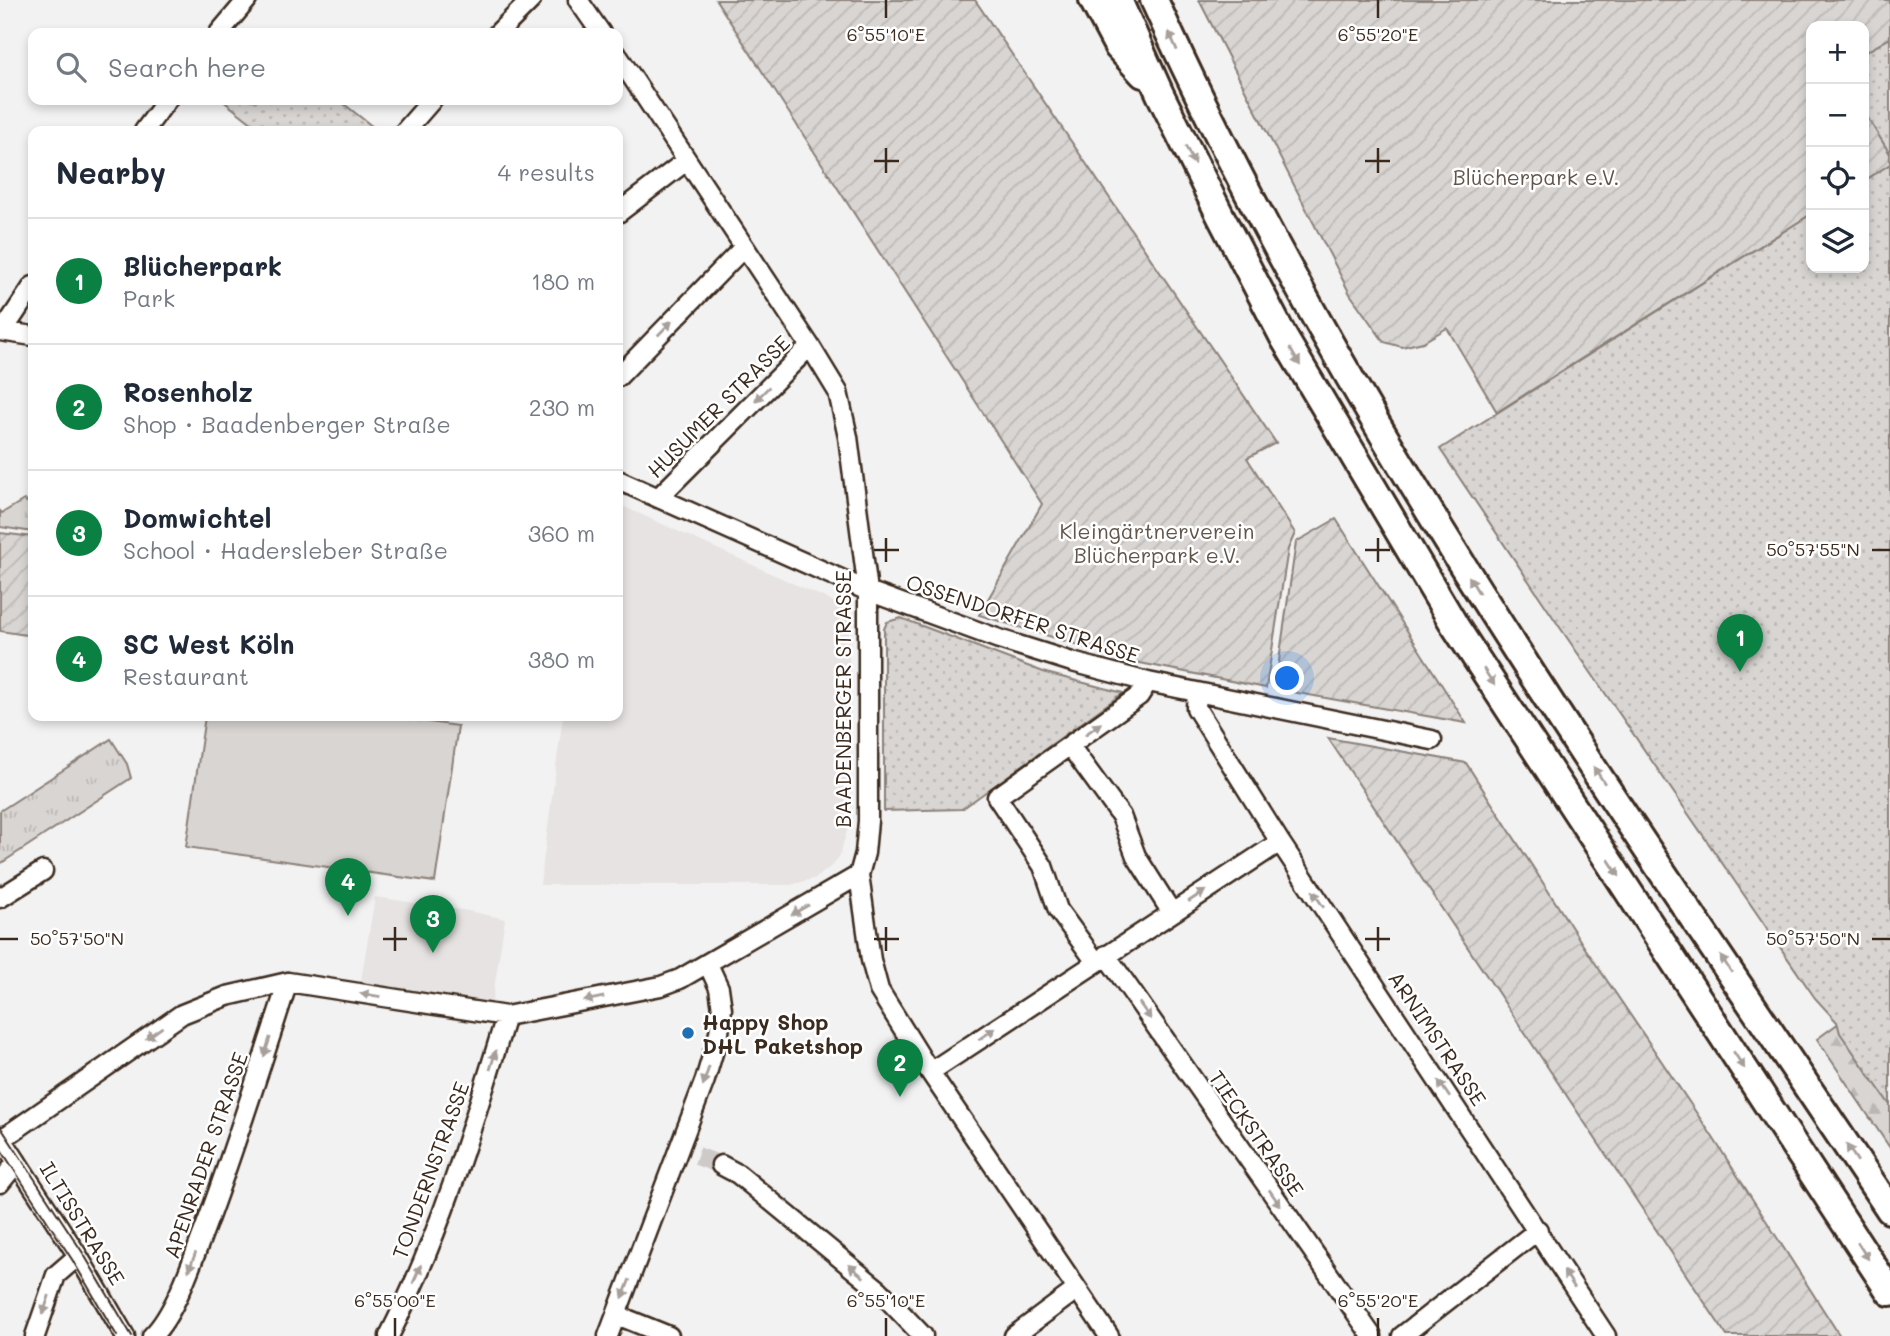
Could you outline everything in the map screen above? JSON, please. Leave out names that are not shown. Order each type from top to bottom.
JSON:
[{"type":"highway","points":[[1093,0],[1118,47],[1160,94]]},
{"type":"highway","points":[[1118,0],[1160,94],[1284,338],[1455,626],[1890,1292]]},
{"type":"highway","points":[[1154,0],[1191,82],[1316,319],[1488,607],[1890,1210]]},
{"type":"street","points":[[223,28],[247,0]]},
{"type":"street","points":[[503,28],[531,0]]},
{"type":"street","points":[[578,0],[598,28]]},
{"type":"street","name":"BAADENBERGER STRASSE","points":[[623,64],[838,392],[846,425],[868,591],[868,821],[865,853],[859,876],[871,960],[879,990],[930,1072],[1109,1336]]},
{"type":"street","points":[[148,126],[163,105]]},
{"type":"street","points":[[409,126],[428,105]]},
{"type":"street","points":[[623,209],[686,162]]},
{"type":"street","points":[[623,372],[744,247]]},
{"type":"street","points":[[28,293],[1,331],[28,335]]},
{"type":"street","name":"HUSUMER STRASSE","points":[[658,498],[810,346]]},
{"type":"street","name":"OSSENDORFER STRASSE","points":[[623,482],[868,591],[999,639],[1148,682],[1432,740]]},
{"type":"street","points":[[1148,682],[1139,696],[1070,746],[1121,816],[1136,856],[1172,913]]},
{"type":"street","name":"ARNIMSTRASSE","points":[[1197,692],[1196,708],[1280,842],[1606,1336]]},
{"type":"street","name":"TIECKSTRASSE","points":[[1070,746],[997,797],[1043,866],[1058,910],[1101,959],[1372,1336]]},
{"type":"street","points":[[930,1072],[1280,842]]},
{"type":"street","points":[[0,898],[43,871]]},
{"type":"street","points":[[1,1137],[182,1014],[228,996],[288,982],[506,1016],[661,986],[708,964],[859,876]]},
{"type":"street","points":[[608,1336],[705,1080],[719,1033],[722,1009],[719,988],[708,964]]},
{"type":"street","name":"APENRADER STRASSE","points":[[152,1336],[160,1329],[192,1263],[235,1149],[288,982]]},
{"type":"street","name":"TONDERNSTRASSE","points":[[389,1336],[451,1194],[506,1016]]},
{"type":"street","name":"ILTISSTRASSE","points":[[1,1137],[79,1256],[125,1336]]},
{"type":"street","points":[[679,1149],[697,1156]]},
{"type":"street","points":[[0,1184],[17,1161]]},
{"type":"street","points":[[721,1165],[738,1174],[879,1290],[923,1336]]},
{"type":"street","points":[[1402,1336],[1538,1230]]},
{"type":"street","points":[[35,1336],[56,1275],[79,1256]]},
{"type":"street","points":[[1014,1336],[1076,1290]]},
{"type":"street","points":[[617,1315],[669,1336]]},
{"type":"shaded area","points":[[623,506],[843,606],[843,610],[849,610],[849,824],[840,855],[834,864],[816,878],[791,885],[540,885],[562,721],[623,721]]},
{"type":"shaded area","points":[[375,897],[505,919],[491,1008],[360,986]]},
{"type":"green space","name":"Kleingärtnerverein Blücherpark e.V.","points":[[716,0],[975,0],[1276,443],[1247,458],[1295,533],[1288,549],[1266,688],[1135,662],[979,615],[1042,504]]},
{"type":"green space","name":"Blücherpark e.V.","points":[[1199,0],[1890,0],[1890,38],[1869,50],[1869,21],[1806,21],[1806,217],[1497,412],[1447,328],[1423,342],[1402,347],[1384,342],[1350,294]]},
{"type":"green space","points":[[1890,38],[1890,154],[1869,120],[1869,50]]},
{"type":"green space","points":[[228,105],[345,105],[372,126],[256,126]]},
{"type":"green space","points":[[1869,120],[1890,154],[1890,164],[1869,178]]},
{"type":"green space","points":[[1890,164],[1890,1105],[1840,1033],[1837,1022],[1815,998],[1440,449],[1806,217],[1806,273],[1869,273],[1869,178]]},
{"type":"green space","points":[[24,500],[28,501],[28,531],[0,527],[0,511],[2,513]]},
{"type":"green space","name":"Kleingärtnerverein Blücherpark e.V.","points":[[1336,519],[1466,723],[1275,689],[1296,542]]},
{"type":"green space","points":[[0,533],[28,536],[28,635],[0,631]]},
{"type":"green space","points":[[901,618],[1046,673],[1123,693],[962,809],[884,811],[884,629],[887,622]]},
{"type":"green space","points":[[204,721],[422,721],[458,726],[435,882],[186,847]]},
{"type":"green space","points":[[1328,738],[1466,763],[1583,945],[1712,1136],[1840,1336],[1727,1336]]},
{"type":"green space","points":[[111,739],[127,764],[131,778],[0,864],[0,811]]},
{"type":"green space","points":[[1858,1009],[1890,1056],[1890,1148],[1817,1039]]},
{"type":"tunnel","points":[[697,1156],[721,1165]]},
{"type":"tram line","points":[[0,1126],[83,1253],[132,1336]]},
{"type":"tram line","points":[[0,1148],[73,1261],[117,1336]]},
{"type":"place","name":"Blücherpark","points":[[1740,672]]},
{"type":"place","name":"SC West Köln","points":[[348,916]]},
{"type":"place","name":"Domwichtel","points":[[433,953]]},
{"type":"place","name":"Happy Shop DHL Paketshop","points":[[688,1033]]},
{"type":"place","name":"Rosenholz","points":[[900,1097]]}]
